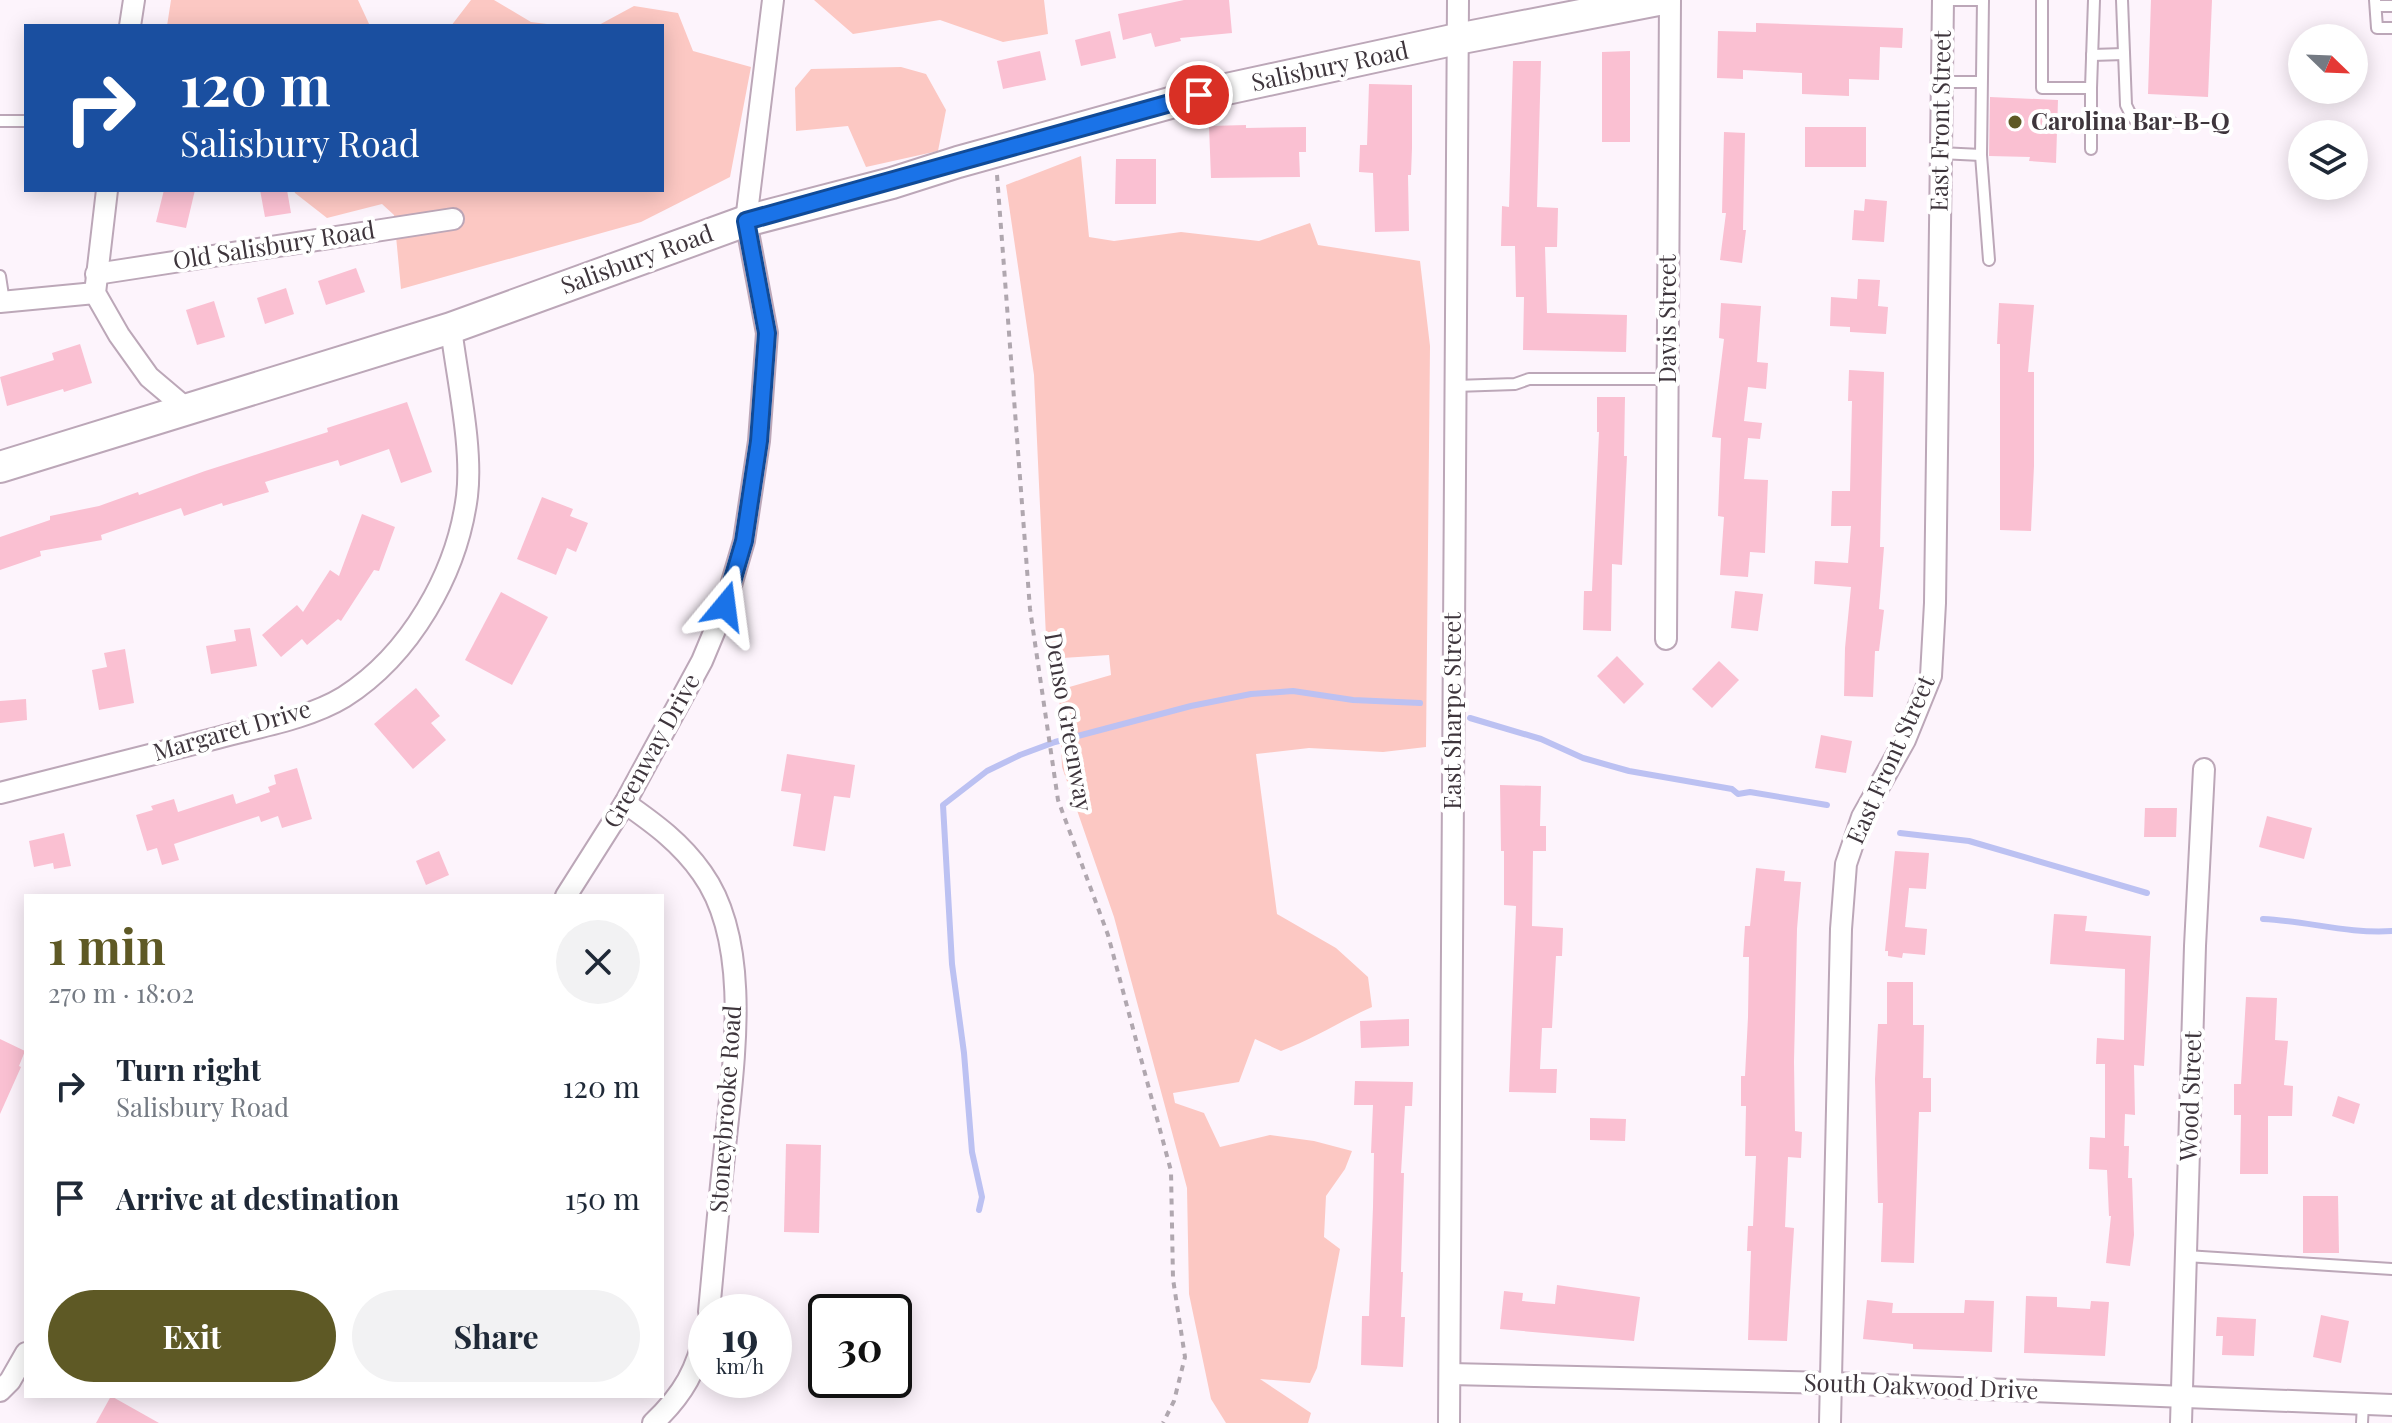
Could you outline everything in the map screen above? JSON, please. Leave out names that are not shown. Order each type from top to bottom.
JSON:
[{"type":"street","points":[[130,24],[134,0]]},
{"type":"street","name":"Greenway Drive","points":[[567,894],[625,803],[702,661],[725,606],[744,541],[759,441],[767,333],[746,221],[773,0]]},
{"type":"street","name":"East Sharpe Street","points":[[1449,1423],[1458,0]]},
{"type":"street","name":"Salisbury Road","points":[[0,467],[451,328],[746,221],[892,183],[1199,95],[1457,39],[1658,0]]},
{"type":"street","name":"Davis Street","points":[[1666,639],[1670,0]]},
{"type":"street","name":"East Front Street","points":[[1830,1423],[1841,929],[1846,864],[1862,817],[1905,740],[1931,676],[1935,603],[1943,0]]},
{"type":"street","points":[[107,192],[96,283],[119,335],[149,377],[188,410]]},
{"type":"street","name":"Old Salisbury Road","points":[[2,302],[453,219]]},
{"type":"street","name":"Margaret Drive","points":[[0,793],[291,719],[342,698],[386,664],[420,619],[440,582],[458,540],[467,494],[466,447],[451,328]]},
{"type":"street","name":"Wood Street","points":[[2181,1423],[2195,946],[2204,769]]},
{"type":"street","name":"Stoneybrooke Road","points":[[625,803],[669,834],[704,874],[726,923],[734,976],[735,1040],[711,1294]]},
{"type":"street","points":[[0,1391],[10,1381],[24,1356]]},
{"type":"street","name":"South Oakwood Drive","points":[[1450,1374],[1831,1383],[2181,1397],[2363,1413],[2392,1405]]},
{"type":"street","points":[[653,1423],[676,1402],[688,1380]]},
{"type":"lane","points":[[1943,0],[1983,0],[1981,155],[1989,260]]},
{"type":"lane","points":[[2042,0],[2042,88],[2091,88]]},
{"type":"lane","points":[[2091,149],[2094,0]]},
{"type":"lane","points":[[2122,0],[2126,105],[2133,121],[2142,126],[2171,122]]},
{"type":"lane","points":[[2392,6],[2376,3],[2377,28],[2392,28]]},
{"type":"lane","points":[[2092,55],[2124,54]]},
{"type":"lane","points":[[1942,82],[1981,82]]},
{"type":"lane","points":[[0,121],[24,121]]},
{"type":"lane","points":[[1940,153],[1981,155]]},
{"type":"lane","points":[[0,276],[2,302]]},
{"type":"lane","points":[[1455,386],[1515,384],[1529,379],[1667,379]]},
{"type":"lane","points":[[2186,1256],[2392,1269]]},
{"type":"path","name":"Denso Greenway","points":[[995,151],[1030,609],[1058,800],[1108,935],[1171,1171],[1173,1279],[1185,1357],[1174,1401],[1163,1423]]},
{"type":"shaded area","points":[[171,0],[358,0],[369,24],[167,24]]},
{"type":"shaded area","points":[[471,0],[494,0],[531,22],[547,24],[453,24]]},
{"type":"shaded area","points":[[814,0],[1044,0],[1048,34],[1003,42],[940,20],[853,34]]},
{"type":"shaded area","points":[[634,6],[678,13],[693,51],[751,67],[730,177],[641,222],[401,289],[394,215],[382,204],[327,218],[295,193],[664,192],[664,24],[601,24]]},
{"type":"shaded area","points":[[901,67],[926,74],[946,110],[938,151],[866,167],[848,126],[796,131],[795,88],[811,69]]},
{"type":"shaded area","points":[[1081,156],[1089,237],[1114,241],[1181,232],[1259,241],[1310,223],[1318,245],[1420,261],[1430,346],[1426,747],[1383,752],[1309,748],[1256,754],[1277,914],[1336,948],[1368,977],[1372,1007],[1281,1051],[1255,1039],[1239,1082],[1173,1093],[1175,1103],[1204,1113],[1220,1147],[1270,1135],[1314,1141],[1352,1151],[1345,1169],[1326,1196],[1324,1237],[1340,1249],[1317,1368],[1310,1383],[1260,1379],[1311,1413],[1308,1423],[1226,1423],[1211,1399],[1189,1294],[1187,1188],[1114,917],[1062,767],[1059,690],[1111,675],[1109,655],[1047,659],[1034,375],[1006,185]]},
{"type":"building","points":[[1184,0],[1229,0],[1232,33],[1180,38],[1181,41],[1155,47],[1151,33],[1123,40],[1118,14]]},
{"type":"building","points":[[2151,0],[2212,0],[2208,97],[2148,94]]},
{"type":"building","points":[[1756,23],[1903,28],[1902,48],[1880,47],[1879,80],[1849,79],[1849,96],[1802,94],[1802,73],[1743,70],[1743,79],[1717,78],[1718,31],[1756,32]]},
{"type":"building","points":[[1110,31],[1116,58],[1081,66],[1075,40]]},
{"type":"building","points":[[1040,51],[1046,80],[1003,89],[997,61]]},
{"type":"building","points":[[1630,51],[1630,142],[1602,142],[1602,52]]},
{"type":"building","points":[[1513,61],[1541,61],[1537,207],[1558,208],[1557,247],[1545,247],[1547,313],[1627,315],[1626,352],[1523,350],[1524,297],[1516,297],[1515,246],[1501,246],[1502,206],[1509,207]]},
{"type":"building","points":[[1369,84],[1412,85],[1409,231],[1375,232],[1373,173],[1359,172],[1360,145],[1367,145]]},
{"type":"building","points":[[1990,97],[2058,100],[2056,163],[2029,161],[2030,157],[1989,156]]},
{"type":"building","points":[[1246,125],[1246,128],[1306,127],[1306,152],[1299,152],[1300,177],[1211,178],[1209,126]]},
{"type":"building","points":[[1805,127],[1866,127],[1866,167],[1805,167]]},
{"type":"building","points":[[1724,132],[1745,133],[1743,230],[1746,230],[1742,263],[1720,260],[1726,213],[1722,213]]},
{"type":"building","points":[[1116,159],[1156,159],[1156,204],[1115,204]]},
{"type":"building","points":[[164,192],[195,192],[186,228],[156,222]]},
{"type":"building","points":[[260,192],[287,192],[291,213],[265,217]]},
{"type":"building","points":[[1865,199],[1887,201],[1884,242],[1852,240],[1854,210],[1864,211]]},
{"type":"building","points":[[356,268],[365,292],[326,305],[318,281]]},
{"type":"building","points":[[1858,279],[1880,280],[1878,306],[1888,307],[1886,334],[1850,332],[1850,327],[1830,326],[1831,297],[1857,299]]},
{"type":"building","points":[[286,288],[294,314],[265,324],[257,298]]},
{"type":"building","points":[[214,301],[225,337],[197,345],[186,310]]},
{"type":"building","points":[[1721,303],[1761,306],[1757,362],[1768,363],[1766,389],[1748,387],[1744,421],[1762,423],[1760,439],[1748,438],[1744,479],[1768,480],[1765,553],[1750,552],[1748,577],[1720,575],[1724,517],[1718,516],[1721,438],[1712,437],[1724,339],[1719,338]]},
{"type":"building","points":[[1999,303],[2034,305],[2028,372],[2034,372],[2031,531],[2000,530]]},
{"type":"building","points":[[80,344],[92,383],[7,406],[0,377],[54,360],[52,353]]},
{"type":"building","points":[[1849,370],[1884,372],[1880,547],[1884,547],[1879,609],[1884,610],[1879,651],[1875,651],[1873,697],[1844,696],[1851,587],[1814,584],[1815,561],[1848,563],[1851,526],[1831,526],[1832,491],[1850,491],[1852,401],[1848,401]]},
{"type":"building","points":[[1597,397],[1625,397],[1624,456],[1627,456],[1622,565],[1612,564],[1611,631],[1583,630],[1584,591],[1592,591],[1599,432]]},
{"type":"building","points":[[407,402],[432,472],[401,483],[389,449],[340,466],[338,460],[265,482],[269,492],[184,516],[181,508],[101,535],[102,540],[40,551],[41,556],[0,570],[0,537],[50,520],[50,516],[99,506],[138,492],[139,495],[328,432],[327,428]]},
{"type":"building","points":[[542,497],[573,509],[570,516],[588,523],[576,552],[567,548],[556,575],[517,559]]},
{"type":"building","points":[[362,514],[395,527],[379,571],[374,570],[341,621],[338,619],[307,645],[302,639],[281,657],[262,635],[297,605],[303,612],[330,570],[339,576]]},
{"type":"building","points":[[1735,591],[1763,594],[1758,631],[1731,628]]},
{"type":"building","points":[[501,592],[548,617],[512,685],[465,660]]},
{"type":"building","points":[[250,628],[257,666],[211,674],[206,646],[236,641],[234,630]]},
{"type":"building","points":[[125,649],[134,703],[99,710],[92,670],[107,667],[104,653]]},
{"type":"building","points":[[1617,656],[1644,684],[1624,704],[1597,676]]},
{"type":"building","points":[[1719,661],[1739,680],[1712,708],[1692,689]]},
{"type":"building","points":[[416,688],[440,716],[431,723],[446,740],[413,769],[374,724]]},
{"type":"building","points":[[26,699],[27,720],[0,723],[0,701]]},
{"type":"building","points":[[1821,735],[1852,741],[1846,773],[1815,768]]},
{"type":"building","points":[[787,754],[855,765],[850,798],[834,796],[825,851],[793,846],[801,794],[781,791]]},
{"type":"building","points":[[297,768],[312,819],[282,828],[278,816],[261,822],[259,816],[174,844],[179,860],[162,865],[157,848],[147,851],[136,815],[153,810],[151,806],[174,799],[178,812],[233,794],[236,804],[270,792],[268,787],[276,784],[274,775]]},
{"type":"building","points":[[1500,785],[1541,786],[1540,826],[1546,826],[1546,851],[1533,851],[1532,926],[1563,928],[1562,956],[1556,956],[1552,1028],[1542,1028],[1540,1069],[1557,1069],[1556,1093],[1509,1092],[1516,906],[1504,905]]},
{"type":"building","points":[[2145,808],[2177,808],[2176,837],[2144,837]]},
{"type":"building","points":[[2267,816],[2312,828],[2304,859],[2259,847]]},
{"type":"building","points":[[64,833],[71,866],[54,869],[53,863],[34,867],[29,841]]},
{"type":"building","points":[[439,851],[449,875],[426,885],[416,861]]},
{"type":"building","points":[[1895,851],[1929,853],[1926,889],[1909,888],[1905,927],[1927,929],[1925,955],[1903,953],[1902,958],[1888,956],[1888,951],[1885,951]]},
{"type":"building","points":[[1756,868],[1785,871],[1784,881],[1801,882],[1794,1062],[1795,1131],[1802,1132],[1801,1158],[1788,1157],[1785,1227],[1794,1228],[1787,1341],[1748,1340],[1751,1251],[1747,1251],[1748,1226],[1753,1226],[1756,1156],[1745,1156],[1746,1106],[1741,1106],[1749,957],[1743,957],[1745,926],[1750,926]]},
{"type":"building","points":[[2054,914],[2087,916],[2085,931],[2151,936],[2144,1066],[2134,1065],[2135,1115],[2125,1114],[2124,1146],[2129,1146],[2128,1178],[2132,1178],[2134,1235],[2130,1266],[2106,1263],[2111,1216],[2107,1170],[2089,1169],[2090,1137],[2105,1138],[2105,1064],[2096,1064],[2097,1038],[2124,1040],[2125,969],[2050,964]]},
{"type":"building","points":[[1887,982],[1913,982],[1913,1025],[1924,1025],[1923,1078],[1931,1078],[1931,1112],[1919,1112],[1914,1263],[1881,1262],[1883,1203],[1878,1203],[1875,1079],[1878,1024],[1887,1024]]},
{"type":"building","points":[[2246,997],[2277,998],[2275,1040],[2288,1041],[2284,1085],[2293,1086],[2292,1116],[2268,1116],[2268,1174],[2240,1174],[2241,1115],[2234,1115],[2234,1084],[2241,1084]]},
{"type":"building","points":[[1409,1019],[1409,1046],[1361,1048],[1360,1021]]},
{"type":"building","points":[[0,1039],[24,1051],[24,1054],[0,1114]]},
{"type":"building","points":[[1355,1081],[1413,1082],[1412,1106],[1405,1106],[1401,1173],[1404,1173],[1401,1272],[1401,1317],[1405,1317],[1403,1367],[1361,1365],[1362,1316],[1369,1316],[1373,1105],[1354,1105]]},
{"type":"building","points":[[2338,1096],[2360,1104],[2354,1124],[2332,1116]]},
{"type":"building","points":[[1590,1118],[1626,1119],[1625,1141],[1590,1140]]},
{"type":"building","points":[[786,1144],[821,1145],[819,1233],[784,1232]]},
{"type":"building","points":[[2303,1196],[2338,1196],[2339,1253],[2303,1253]]},
{"type":"building","points":[[1557,1285],[1640,1297],[1634,1341],[1500,1329],[1504,1291],[1523,1293],[1522,1301],[1555,1304]]},
{"type":"building","points":[[2026,1296],[2057,1297],[2057,1307],[2090,1309],[2091,1301],[2109,1302],[2105,1356],[2024,1353]]},
{"type":"building","points":[[1867,1300],[1893,1303],[1892,1313],[1964,1313],[1965,1300],[1994,1301],[1992,1352],[1913,1349],[1913,1344],[1863,1339]]},
{"type":"building","points":[[2321,1315],[2349,1321],[2341,1363],[2313,1357]]},
{"type":"building","points":[[2217,1317],[2256,1319],[2254,1356],[2222,1355],[2223,1336],[2216,1336]]},
{"type":"building","points":[[110,1398],[115,1398],[159,1423],[96,1423]]},
{"type":"waterway","points":[[979,1210],[982,1197],[972,1152],[964,1053],[952,964],[943,805],[987,771],[1020,755],[1055,742],[1191,706],[1251,694],[1293,691],[1353,700],[1420,703]]},
{"type":"waterway","points":[[1470,718],[1541,739],[1583,758],[1629,771],[1732,789],[1738,794],[1750,792],[1827,805]]},
{"type":"waterway","points":[[1900,833],[1969,841],[2147,893]]},
{"type":"waterway","points":[[2263,919],[2359,931],[2392,931]]},
{"type":"place","name":"Carolina Bar-B-Q","points":[[2015,122]]},
{"type":"route","points":[[725,606],[744,541],[759,441],[767,333],[746,221],[892,183],[1199,95]]}]
